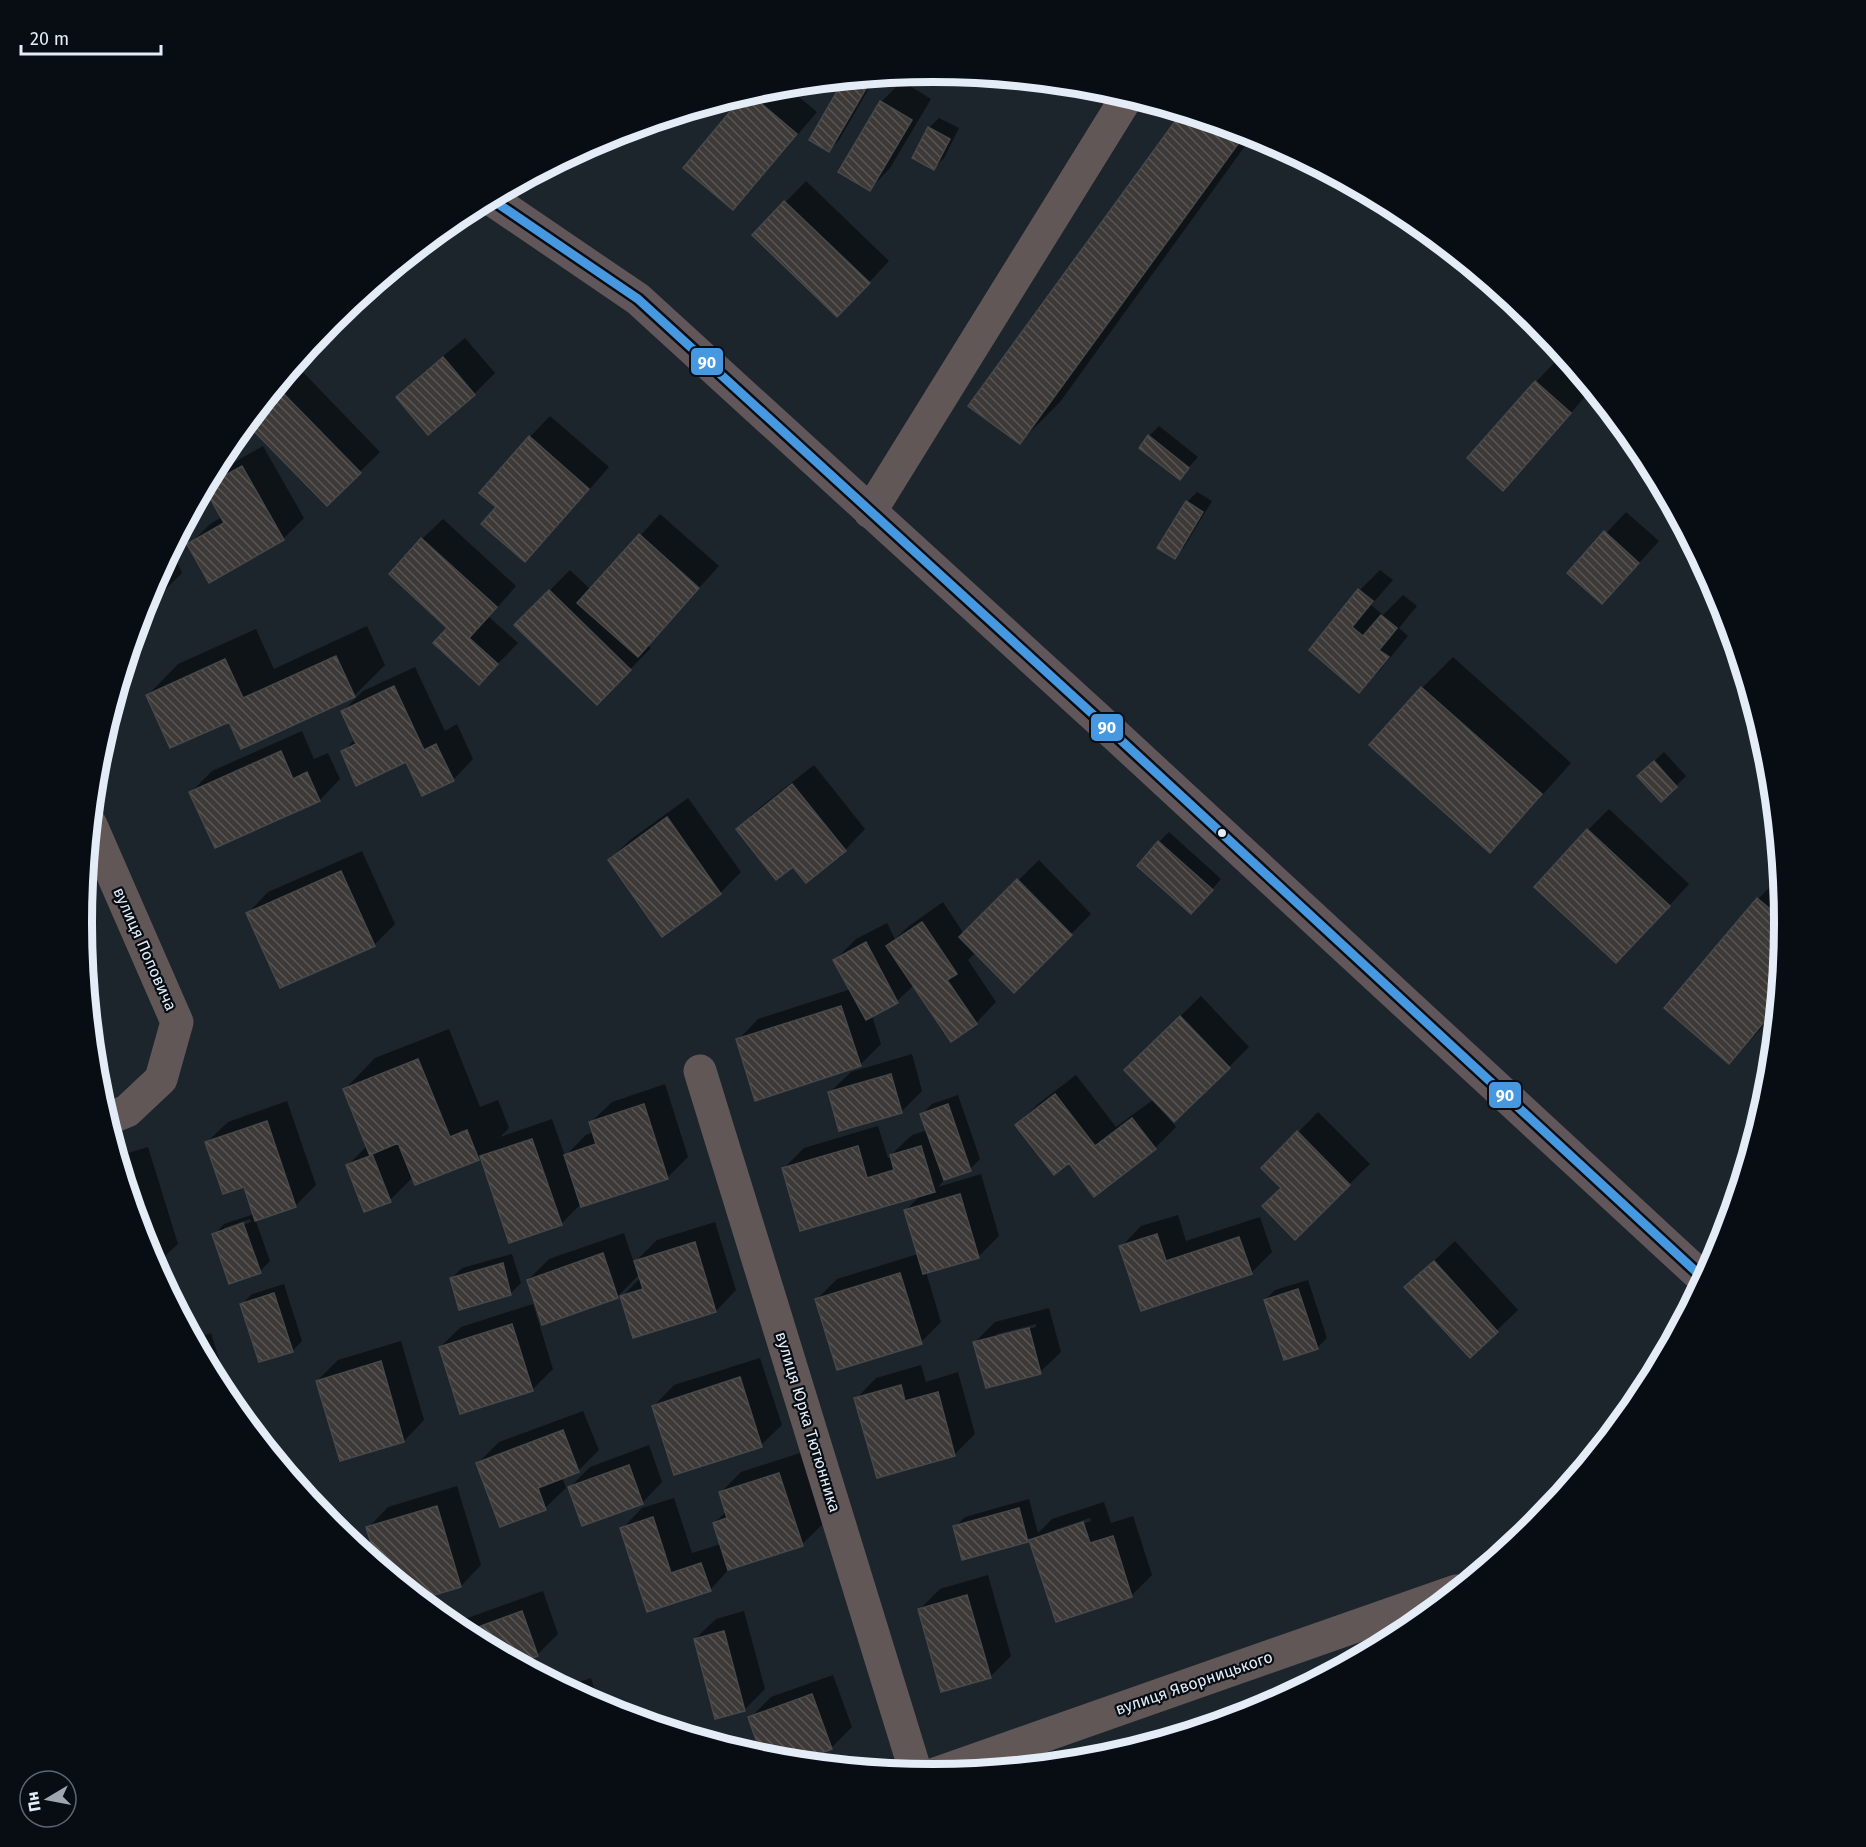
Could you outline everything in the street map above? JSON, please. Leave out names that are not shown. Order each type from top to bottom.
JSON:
[{"type":"main road","points":[[498,204],[638,299],[1697,1273]]},
{"type":"street","points":[[870,512],[1122,105]]},
{"type":"street","name":"вулиця Поповича","points":[[97,838],[177,1022],[161,1079],[127,1111],[115,1116]]},
{"type":"street","name":"вулиця Юрка Тютюнника","points":[[700,1071],[913,1764]]},
{"type":"street","name":"вулиця Яворницького","points":[[965,1763],[1434,1599]]},
{"type":"building","points":[[868,85],[829,152],[809,140],[839,88]]},
{"type":"building","points":[[759,101],[797,134],[733,210],[683,168],[734,107]]},
{"type":"building","points":[[880,101],[912,120],[870,191],[838,172]]},
{"type":"building","points":[[1177,119],[1240,141],[1020,444],[968,406]]},
{"type":"building","points":[[928,127],[950,139],[934,170],[912,158]]},
{"type":"building","points":[[784,201],[870,283],[837,317],[752,235]]},
{"type":"building","points":[[1372,206],[1445,256],[1464,272],[1463,273]]},
{"type":"building","points":[[443,357],[475,395],[428,435],[396,397]]},
{"type":"building","points":[[1535,381],[1571,413],[1503,491],[1467,458]]},
{"type":"building","points":[[282,392],[361,473],[327,506],[253,430]]},
{"type":"building","points":[[1148,435],[1189,468],[1180,480],[1139,448]]},
{"type":"building","points":[[529,436],[589,489],[525,562],[481,524],[496,507],[479,493]]},
{"type":"building","points":[[242,466],[284,540],[209,583],[187,544],[224,523],[209,496],[220,478]]},
{"type":"building","points":[[1186,501],[1203,512],[1175,559],[1157,548]]},
{"type":"building","points":[[1604,531],[1639,563],[1602,604],[1567,573]]},
{"type":"building","points":[[639,534],[699,588],[638,657],[577,603]]},
{"type":"building","points":[[421,538],[497,607],[469,638],[498,664],[479,685],[433,643],[447,628],[389,574]]},
{"type":"building","points":[[1358,589],[1373,601],[1352,627],[1363,636],[1381,615],[1397,628],[1379,650],[1389,657],[1359,693],[1309,650]]},
{"type":"building","points":[[549,590],[631,670],[597,705],[514,625]]},
{"type":"building","points":[[336,656],[355,697],[241,749],[229,722],[170,748],[146,695],[225,659],[243,698]]},
{"type":"building","points":[[394,686],[424,750],[436,744],[454,781],[422,796],[406,762],[356,786],[341,751],[356,744],[341,711]]},
{"type":"building","points":[[1421,687],[1542,794],[1490,853],[1369,745]]},
{"type":"building","points":[[281,751],[293,779],[307,772],[320,801],[215,848],[189,792]]},
{"type":"building","points":[[1654,761],[1677,787],[1661,802],[1637,776]]},
{"type":"building","points":[[792,784],[846,851],[806,883],[793,867],[776,880],[736,829]]},
{"type":"building","points":[[667,817],[721,894],[662,937],[608,860]]},
{"type":"building","points":[[1587,829],[1670,906],[1616,963],[1534,887]]},
{"type":"building","points":[[1158,841],[1213,890],[1191,914],[1137,866]]},
{"type":"building","points":[[341,871],[375,946],[280,988],[246,913]]},
{"type":"building","points":[[1017,879],[1072,935],[1014,993],[959,937]]},
{"type":"building","points":[[1757,898],[1774,912],[1769,1017],[1729,1064],[1664,1008]]},
{"type":"building","points":[[922,922],[957,974],[947,980],[977,1024],[951,1042],[886,946]]},
{"type":"building","points":[[866,942],[898,1003],[866,1020],[833,960]]},
{"type":"building","points":[[841,1006],[861,1066],[755,1101],[736,1039]]},
{"type":"building","points":[[1180,1016],[1230,1068],[1174,1122],[1124,1070]]},
{"type":"building","points":[[418,1059],[450,1137],[467,1130],[479,1160],[415,1185],[398,1143],[372,1154],[391,1202],[364,1212],[346,1165],[370,1156],[343,1089]]},
{"type":"building","points":[[891,1074],[902,1113],[839,1131],[828,1092]]},
{"type":"building","points":[[1055,1094],[1095,1146],[1132,1118],[1156,1149],[1094,1197],[1069,1163],[1054,1175],[1015,1125]]},
{"type":"building","points":[[644,1104],[668,1179],[581,1207],[564,1155],[596,1144],[589,1122]]},
{"type":"building","points":[[948,1104],[971,1171],[944,1180],[920,1114]]},
{"type":"building","points":[[267,1121],[296,1207],[255,1221],[244,1187],[223,1194],[205,1142]]},
{"type":"building","points":[[1297,1131],[1350,1185],[1295,1240],[1262,1206],[1281,1188],[1261,1168]]},
{"type":"building","points":[[532,1139],[562,1225],[509,1243],[480,1156]]},
{"type":"building","points":[[858,1146],[867,1178],[894,1170],[890,1155],[921,1146],[935,1192],[800,1231],[782,1168]]},
{"type":"building","points":[[960,1194],[979,1258],[923,1274],[904,1210]]},
{"type":"building","points":[[243,1223],[261,1273],[229,1284],[212,1234]]},
{"type":"building","points":[[1157,1234],[1166,1261],[1239,1237],[1252,1274],[1141,1311],[1119,1246]]},
{"type":"building","points":[[695,1242],[716,1312],[633,1338],[620,1296],[643,1289],[634,1261]]},
{"type":"building","points":[[603,1253],[618,1298],[542,1325],[527,1280]]},
{"type":"building","points":[[1434,1261],[1498,1332],[1470,1358],[1404,1287]]},
{"type":"building","points":[[503,1263],[511,1295],[459,1310],[450,1278]]},
{"type":"building","points":[[900,1273],[922,1344],[837,1370],[815,1299]]},
{"type":"building","points":[[1298,1289],[1318,1349],[1284,1360],[1264,1300]]},
{"type":"building","points":[[274,1293],[293,1352],[259,1362],[240,1304]]},
{"type":"building","points":[[512,1324],[533,1391],[460,1414],[439,1347]]},
{"type":"building","points":[[1029,1328],[1041,1374],[986,1388],[973,1342]]},
{"type":"building","points":[[381,1361],[404,1442],[340,1461],[316,1381]]},
{"type":"building","points":[[740,1377],[762,1447],[674,1475],[652,1406]]},
{"type":"building","points":[[901,1385],[905,1401],[938,1392],[955,1456],[877,1478],[854,1398]]},
{"type":"building","points":[[563,1430],[579,1472],[538,1488],[546,1510],[500,1527],[476,1463]]},
{"type":"building","points":[[629,1465],[643,1504],[582,1526],[568,1487]]},
{"type":"building","points":[[779,1473],[803,1546],[728,1570],[713,1523],[727,1518],[719,1492]]},
{"type":"building","points":[[437,1506],[461,1587],[429,1597],[374,1552],[366,1527]]},
{"type":"building","points":[[1019,1508],[1028,1542],[962,1560],[953,1526]]},
{"type":"building","points":[[653,1517],[671,1573],[701,1563],[711,1591],[647,1612],[620,1528]]},
{"type":"building","points":[[1083,1522],[1090,1543],[1113,1536],[1132,1597],[1056,1622],[1029,1540]]},
{"type":"building","points":[[967,1595],[991,1678],[941,1692],[918,1609]]},
{"type":"building","points":[[522,1611],[538,1656],[527,1660],[475,1628]]},
{"type":"building","points":[[724,1631],[745,1711],[715,1719],[694,1639]]},
{"type":"building","points":[[812,1694],[832,1749],[814,1756],[758,1746],[748,1717]]},
{"type":"transit line","name":"90","points":[[498,204],[638,299],[1098,719],[1697,1273]]}]
